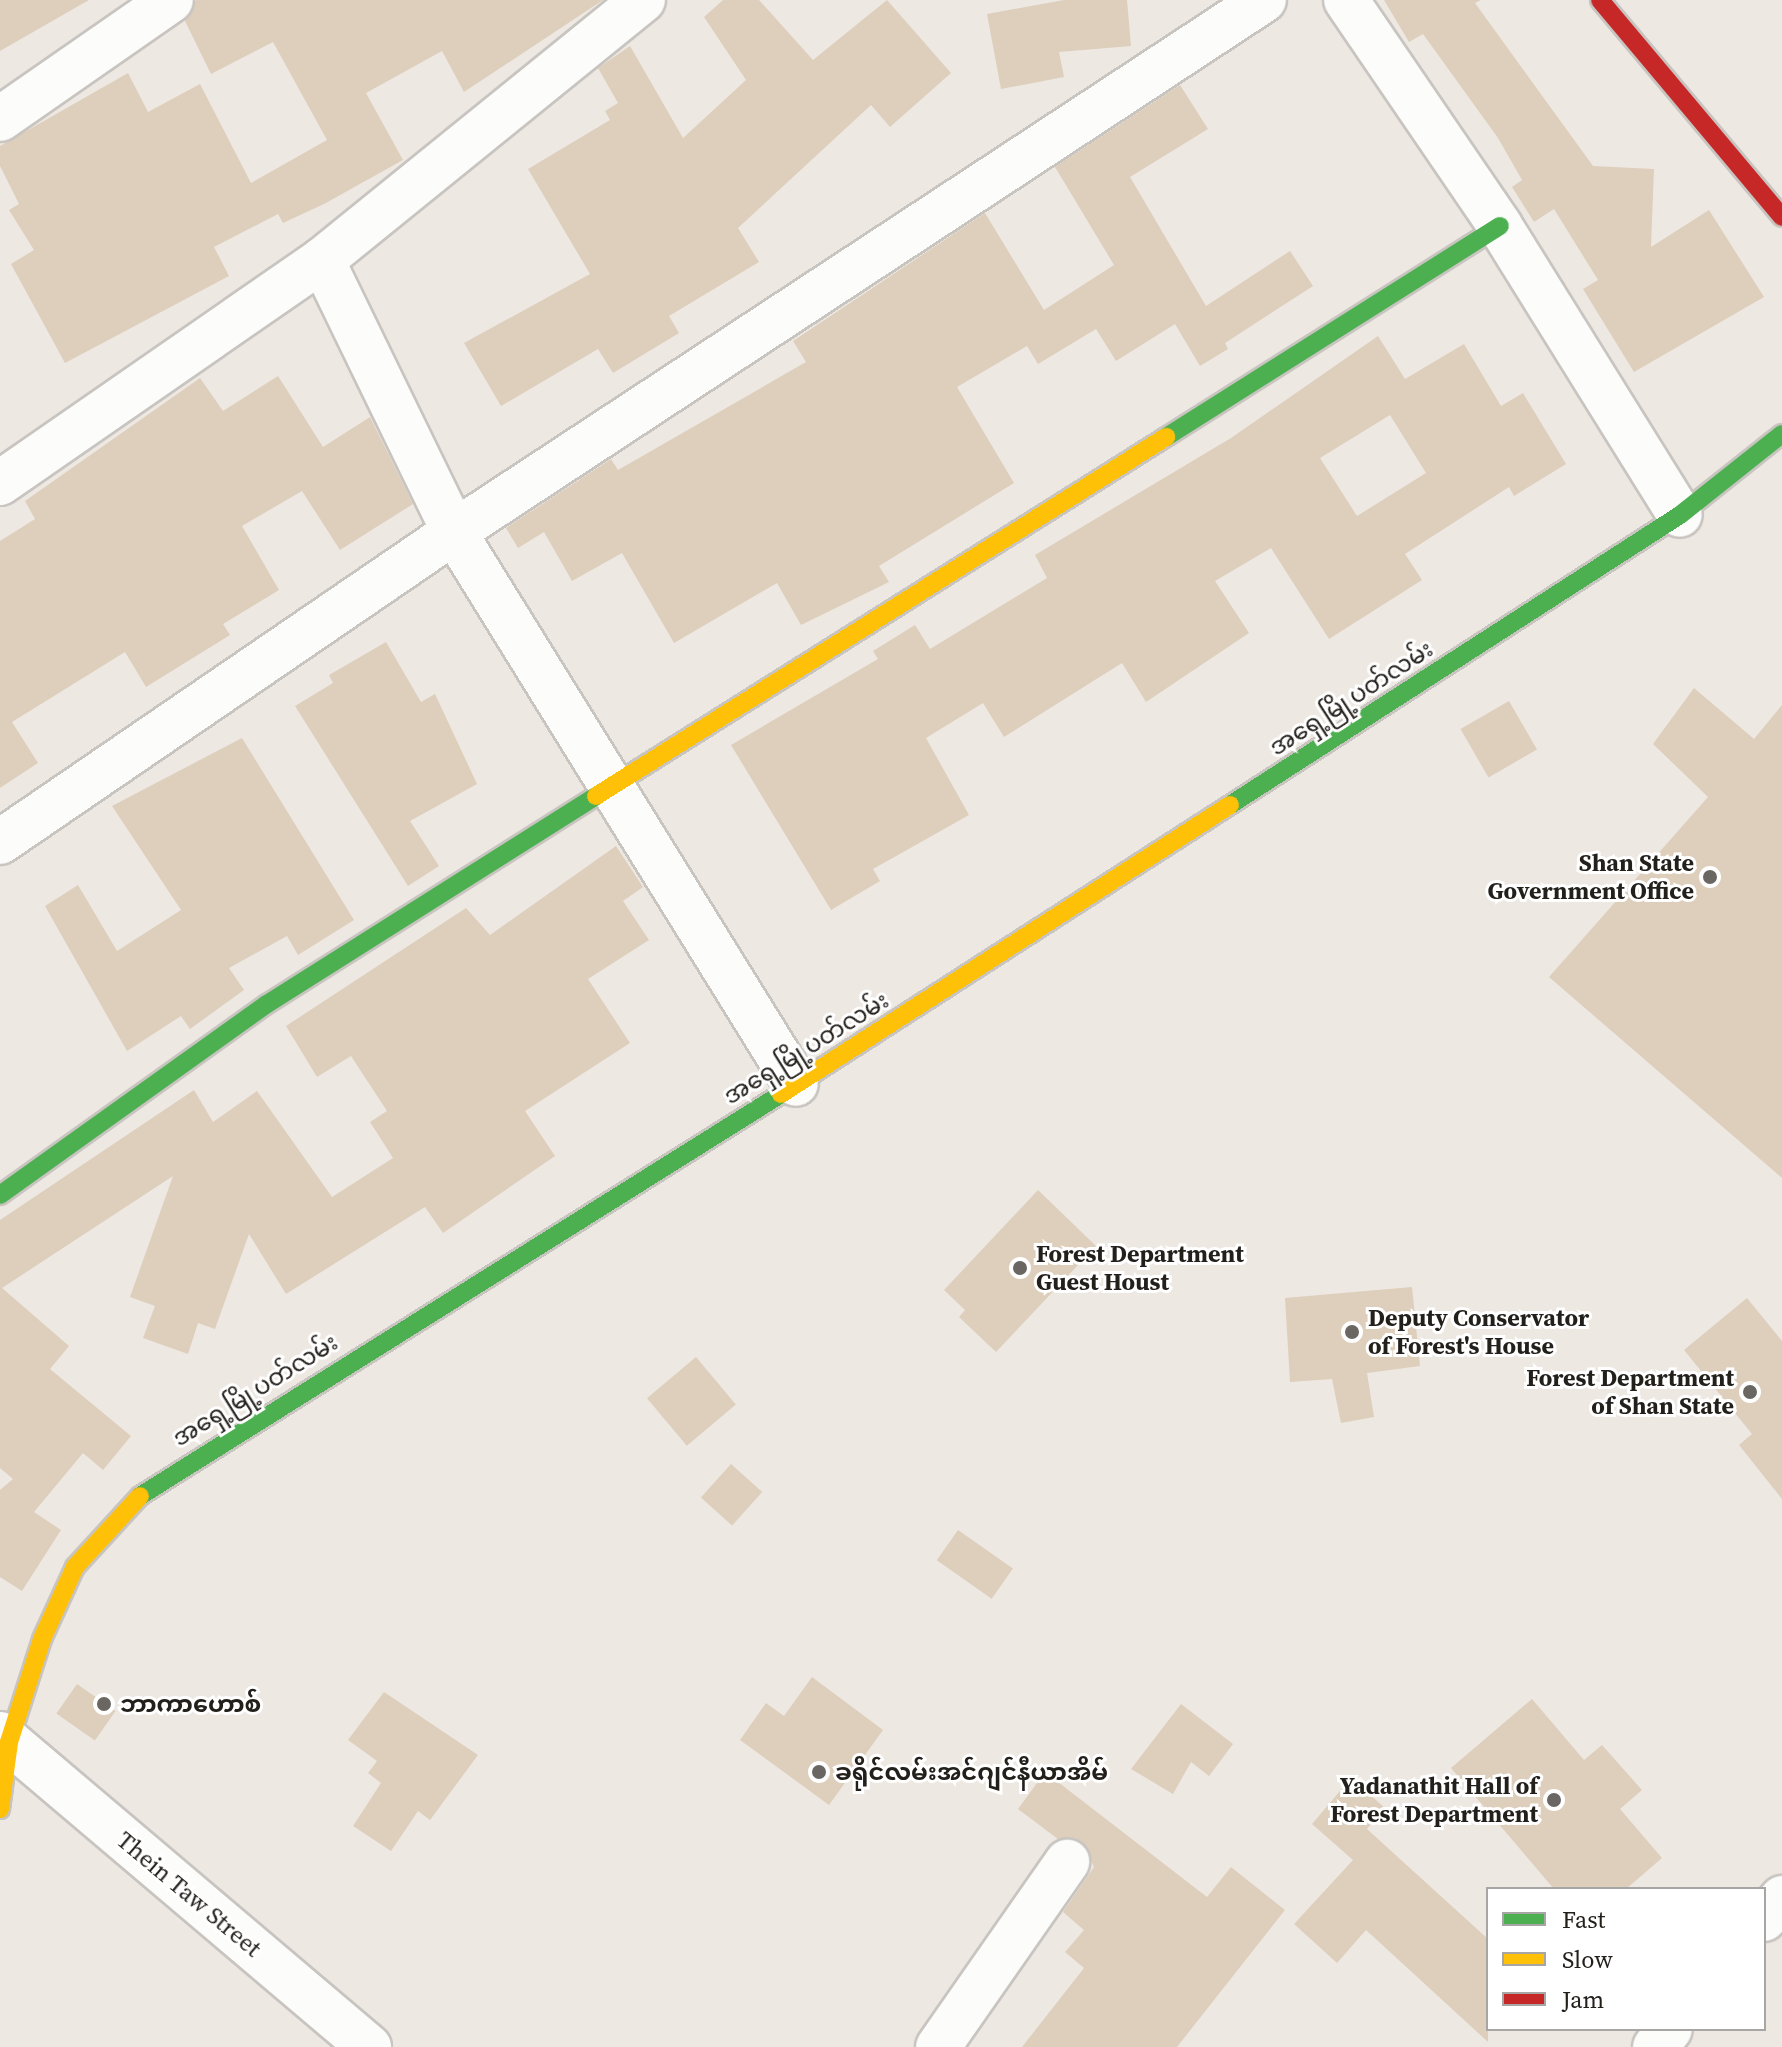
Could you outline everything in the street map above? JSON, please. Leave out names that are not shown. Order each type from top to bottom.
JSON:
[{"type":"street","points":[[0,119],[171,0]]},
{"type":"street","points":[[0,483],[322,260],[643,0]]},
{"type":"street","points":[[0,842],[454,532],[1264,0]]},
{"type":"street","points":[[1346,0],[1500,226],[1680,515]]},
{"type":"street","points":[[1600,0],[1782,217]]},
{"type":"street","points":[[0,1195],[267,1004],[1500,226]]},
{"type":"street","points":[[322,260],[454,532],[796,1084]]},
{"type":"street","name":"အရှေ့မြို့ပတ်လမ်း","points":[[0,1809],[5,1738],[48,1624],[75,1567],[111,1520],[175,1468],[796,1084],[1680,515],[1782,434]]},
{"type":"street","name":"Thein Taw Street","points":[[5,1738],[369,2047]]},
{"type":"street","points":[[938,2047],[1067,1862]]},
{"type":"street","points":[[1766,1917],[1782,1898]]},
{"type":"street","points":[[1655,2047],[1668,2031]]},
{"type":"building","points":[[0,0],[89,0],[0,51]]},
{"type":"building","points":[[196,0],[603,0],[464,92],[442,51],[366,93],[403,160],[283,223],[278,214],[214,247],[229,276],[65,363],[11,264],[34,250],[9,210],[19,204],[0,166],[0,146],[128,73],[148,112],[200,84],[251,183],[327,140],[273,42],[211,74],[185,21]]},
{"type":"building","points":[[723,0],[759,0],[813,60],[887,0],[951,73],[890,127],[871,105],[738,228],[759,262],[669,316],[679,333],[613,373],[598,349],[501,406],[464,343],[590,274],[528,169],[610,120],[605,111],[618,103],[598,68],[630,46],[683,138],[746,80],[704,17]]},
{"type":"building","points":[[1064,0],[1127,0],[1131,46],[1059,52],[1064,77],[1001,89],[987,14]]},
{"type":"building","points":[[1384,0],[1481,0],[1475,3],[1593,166],[1654,169],[1651,247],[1709,210],[1764,297],[1634,372],[1583,289],[1598,280],[1554,209],[1534,222],[1512,187],[1522,180],[1498,138],[1423,34],[1409,42]]},
{"type":"building","points":[[1180,85],[1208,129],[1130,177],[1206,306],[1290,251],[1313,286],[1225,343],[1228,349],[1200,366],[1175,324],[1116,361],[1096,329],[1038,364],[1027,346],[957,387],[1014,483],[879,566],[889,582],[801,625],[777,583],[674,643],[622,553],[572,581],[544,532],[518,548],[506,528],[611,459],[618,470],[806,362],[793,341],[985,213],[1044,310],[1114,265],[1055,167]]},
{"type":"building","points":[[1378,336],[1405,379],[1464,344],[1501,406],[1523,393],[1566,464],[1514,496],[1509,487],[1405,554],[1422,580],[1329,639],[1271,548],[1215,581],[1249,633],[1146,702],[1122,663],[1004,737],[983,703],[926,738],[969,815],[873,869],[880,881],[831,910],[731,745],[878,659],[873,651],[915,625],[930,649],[1047,578],[1035,555],[1231,438]],"holes":[[[1390,415],[1426,473],[1357,516],[1320,458]]]},
{"type":"building","points":[[278,376],[323,447],[370,417],[413,504],[340,550],[302,491],[242,526],[279,590],[223,624],[230,635],[146,687],[125,652],[12,722],[38,763],[0,788],[0,541],[35,519],[25,501],[200,378],[223,411]]},
{"type":"building","points":[[386,642],[421,702],[435,694],[477,784],[410,821],[439,866],[408,886],[295,706],[333,683],[329,675]]},
{"type":"building","name":"Shan State Government Office","points":[[1694,688],[1754,739],[1782,705],[1782,1178],[1549,977],[1708,797],[1653,744]]},
{"type":"building","points":[[1509,701],[1537,749],[1489,777],[1461,729]]},
{"type":"building","points":[[242,738],[354,920],[298,955],[287,936],[229,968],[244,990],[190,1029],[181,1016],[127,1051],[45,906],[78,885],[117,951],[181,910],[112,806]]},
{"type":"building","points":[[616,846],[643,887],[623,901],[649,940],[588,979],[630,1043],[525,1111],[555,1156],[443,1233],[425,1207],[286,1294],[249,1234],[215,1329],[198,1323],[188,1354],[143,1338],[155,1306],[130,1297],[173,1176],[2,1288],[69,1346],[50,1369],[131,1436],[103,1470],[83,1453],[34,1512],[61,1530],[22,1591],[0,1577],[0,1490],[13,1479],[0,1468],[0,1220],[194,1090],[213,1122],[257,1091],[332,1197],[393,1158],[370,1122],[387,1111],[351,1056],[317,1077],[286,1026],[466,908],[490,935]]},
{"type":"building","name":"Forest Department Guest Houst","points":[[1038,1190],[1096,1246],[996,1352],[959,1317],[965,1310],[944,1290]]},
{"type":"building","name":"Deputy Conservator of Forest's House","points":[[1412,1287],[1420,1366],[1367,1373],[1374,1417],[1341,1423],[1332,1379],[1290,1382],[1285,1298]]},
{"type":"building","name":"Forest Department of Shan State","points":[[1747,1298],[1782,1341],[1782,1499],[1739,1445],[1752,1434],[1684,1350]]},
{"type":"building","points":[[696,1357],[736,1404],[687,1446],[647,1398]]},
{"type":"building","points":[[731,1464],[762,1492],[732,1526],[701,1497]]},
{"type":"building","points":[[958,1530],[1013,1568],[992,1599],[937,1560]]},
{"type":"building","name":"ခရိုင်လမ်းအင်ဂျင်နီယာအိမ်","points":[[812,1677],[883,1730],[829,1805],[740,1740],[766,1703],[784,1716]]},
{"type":"building","points":[[77,1684],[116,1711],[95,1740],[56,1713]]},
{"type":"building","points":[[384,1692],[478,1755],[430,1820],[418,1811],[391,1851],[353,1826],[381,1783],[368,1773],[377,1761],[348,1740]]},
{"type":"building","name":"Yadanathit Hall of Forest Department","points":[[1532,1699],[1584,1760],[1602,1745],[1642,1790],[1620,1809],[1662,1858],[1628,1887],[1552,1887],[1451,1768]]},
{"type":"building","points":[[1181,1704],[1233,1744],[1209,1776],[1191,1762],[1173,1794],[1131,1769]]},
{"type":"building","points":[[1045,1772],[1207,1897],[1231,1867],[1285,1910],[1177,2047],[1022,2047],[1084,1968],[1065,1952],[1084,1930],[1063,1912],[1094,1867],[1082,1842],[1058,1839],[1018,1809]]},
{"type":"building","points":[[1351,1778],[1385,1808],[1367,1829],[1486,1937],[1488,2042],[1366,1930],[1337,1963],[1294,1924],[1353,1860],[1312,1824]]},
{"type":"traffic: fast","points":[[1166,437],[1500,226]]},
{"type":"traffic: fast","points":[[1230,805],[1680,515],[1782,434]]},
{"type":"traffic: fast","points":[[0,1195],[267,1004],[596,796]]},
{"type":"traffic: fast","points":[[140,1496],[781,1094]]},
{"type":"traffic: slow","points":[[596,796],[1166,437]]},
{"type":"traffic: slow","points":[[781,1094],[1230,805]]},
{"type":"traffic: slow","points":[[0,1809],[9,1742],[42,1639],[75,1567],[140,1496]]},
{"type":"traffic: jam","points":[[1600,0],[1782,217]]},
{"type":"place","name":"Shan State Government Office","points":[[1710,877]]},
{"type":"place","name":"Forest Department Guest Houst","points":[[1020,1268]]},
{"type":"place","name":"Deputy Conservator of Forest's House","points":[[1352,1332]]},
{"type":"place","name":"Forest Department of Shan State","points":[[1750,1392]]},
{"type":"place","name":"ဘာကာဟောစ်","points":[[104,1704]]},
{"type":"place","name":"ခရိုင်လမ်းအင်ဂျင်နီယာအိမ်","points":[[819,1772]]},
{"type":"place","name":"Yadanathit Hall of Forest Department","points":[[1554,1800]]}]
